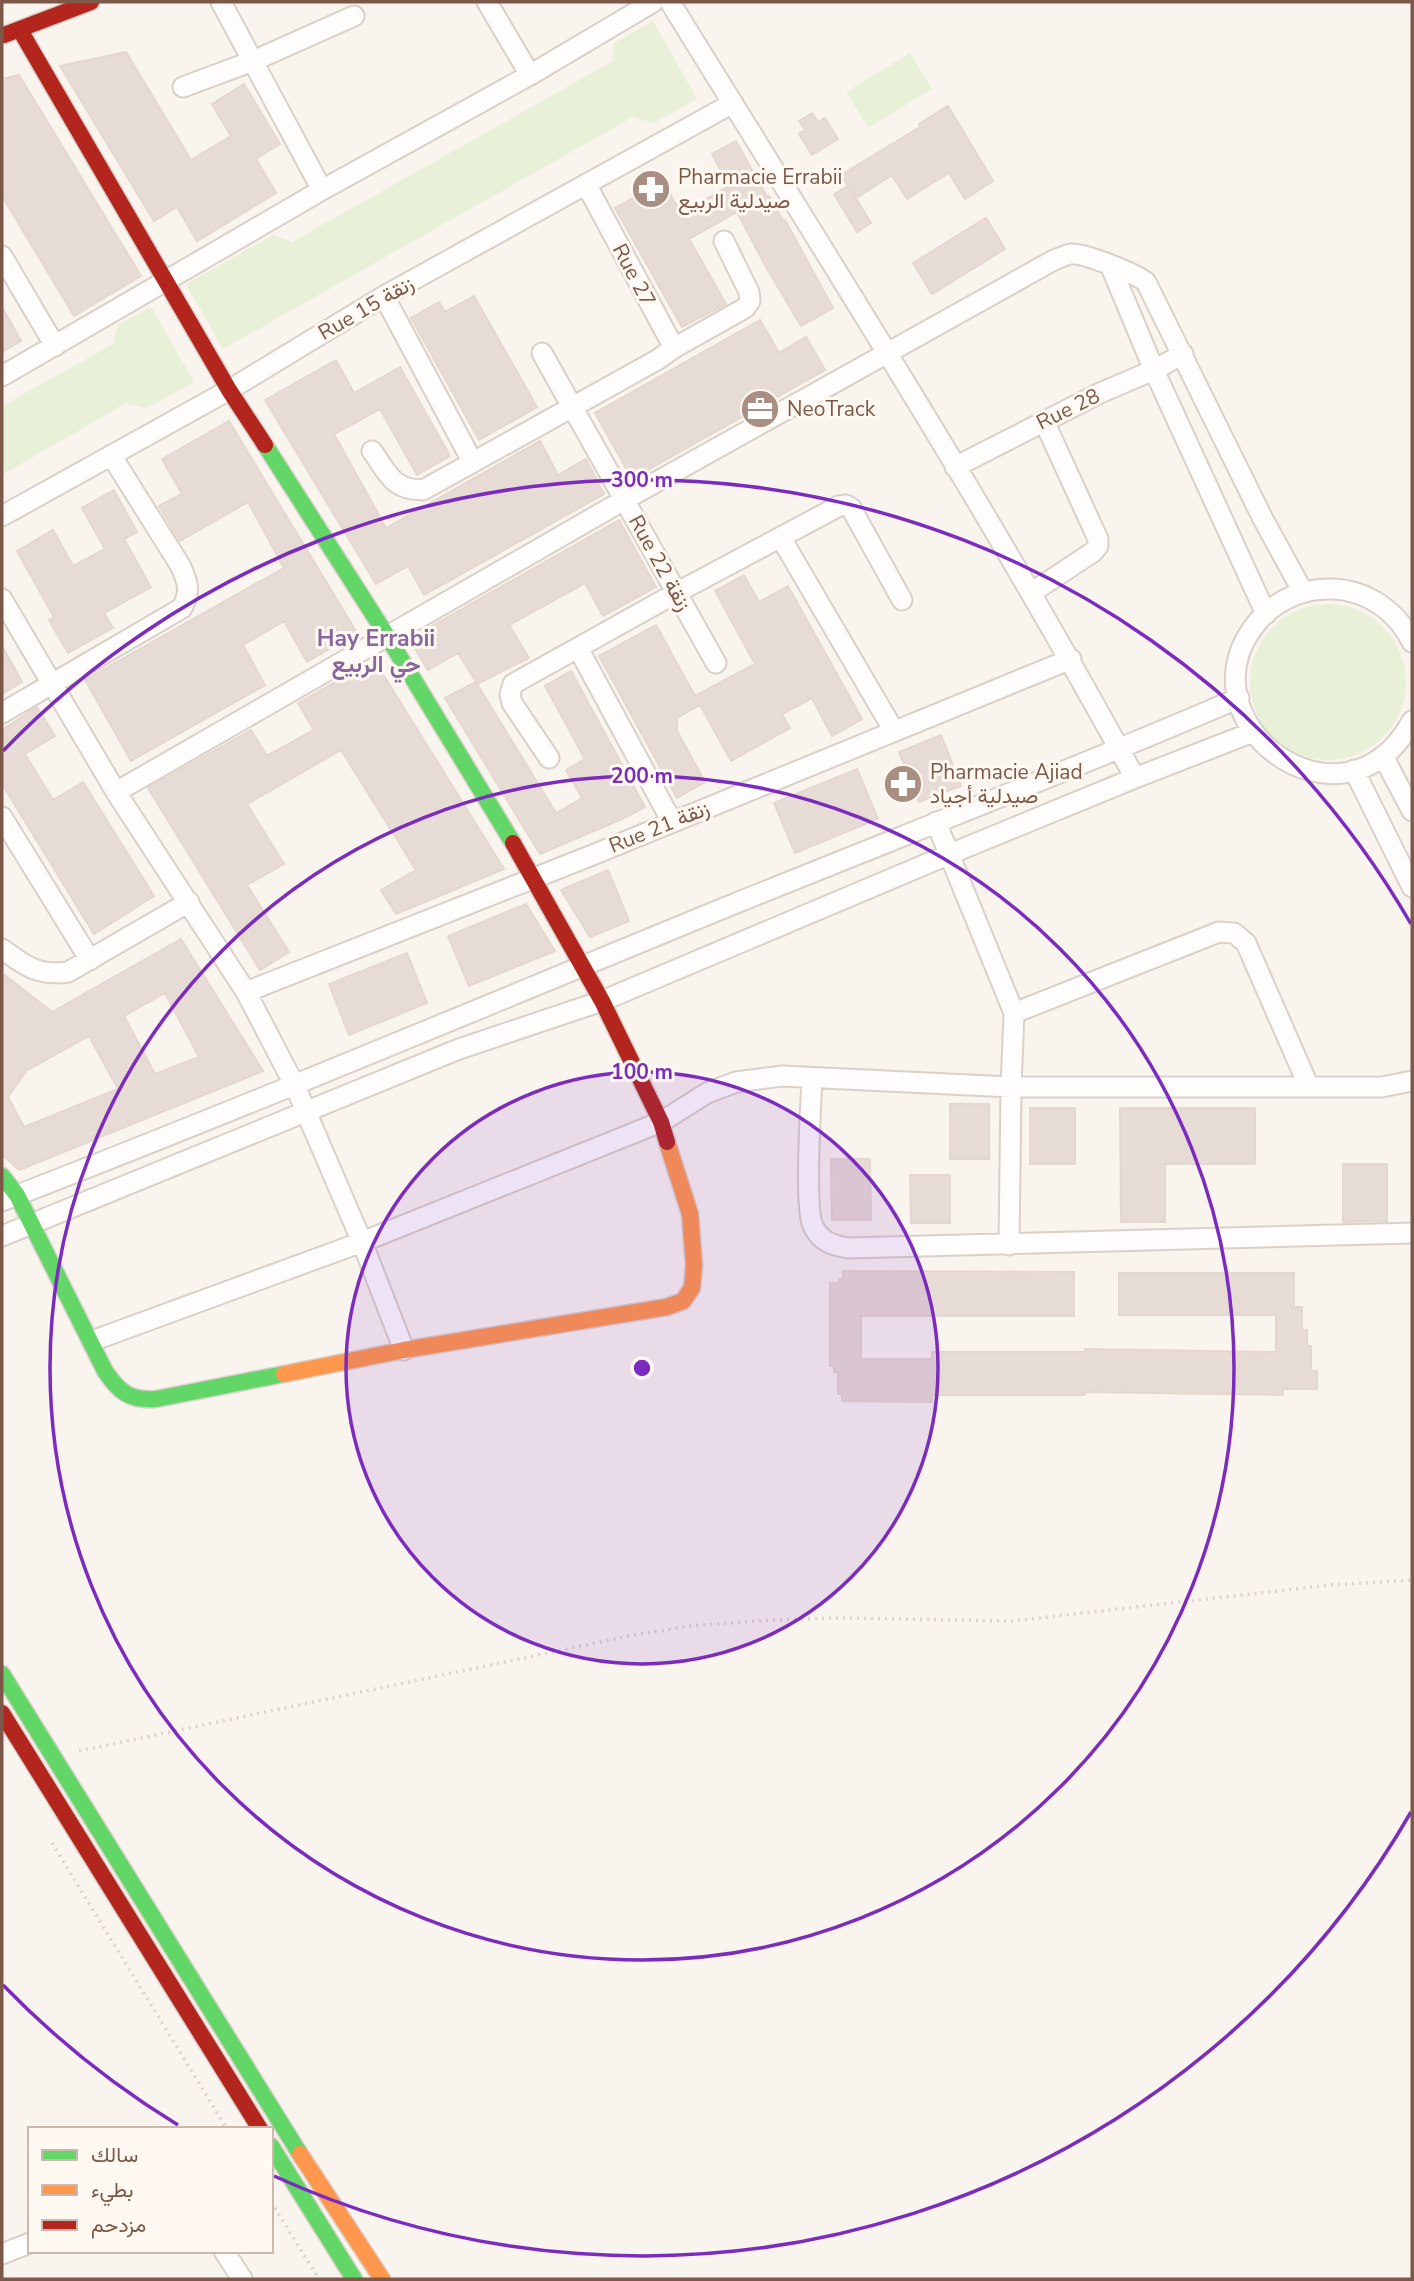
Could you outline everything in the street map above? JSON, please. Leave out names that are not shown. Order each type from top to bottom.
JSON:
[{"type":"street","points":[[2,35],[91,2]]},
{"type":"street","points":[[221,2],[322,190]]},
{"type":"street","points":[[487,2],[530,75]]},
{"type":"street","points":[[2,376],[653,2]]},
{"type":"street","points":[[670,2],[888,354],[1071,659],[1135,778]]},
{"type":"street","points":[[183,87],[253,61],[354,16]]},
{"type":"street","points":[[2,1176],[10,1198],[33,1224],[105,1371],[124,1396],[138,1401],[404,1350],[667,1307],[683,1301],[692,1288],[694,1265],[690,1214],[661,1122],[602,1001],[534,878],[387,636],[229,390],[20,30]]},
{"type":"street","name":"Rue 15 زنقة","points":[[2,516],[229,390],[384,296],[733,103]]},
{"type":"street","name":"Rue 27","points":[[586,184],[674,348]]},
{"type":"street","points":[[372,451],[398,486],[423,490],[745,308],[750,301],[749,292],[724,241]]},
{"type":"street","points":[[116,792],[624,500],[1069,254],[1080,254],[1130,272],[1146,282],[1263,519],[1303,592]]},
{"type":"street","points":[[2,256],[55,346]]},
{"type":"street","points":[[1111,267],[1154,370],[1266,614]]},
{"type":"street","points":[[384,296],[472,461]]},
{"type":"street","name":"Rue 22 زنقة","points":[[542,353],[716,663]]},
{"type":"street","name":"Rue 28","points":[[955,467],[1183,354]]},
{"type":"street","points":[[1031,593],[1098,546],[1098,539],[1044,421]]},
{"type":"street","points":[[2,713],[182,608],[188,595],[188,582],[180,565],[111,455]]},
{"type":"street","points":[[549,758],[512,703],[513,684],[839,506],[846,505],[854,513],[902,600]]},
{"type":"street","points":[[781,538],[894,731]]},
{"type":"street","points":[[1411,637],[1387,609],[1358,593],[1336,589],[1303,592],[1283,601],[1252,629],[1243,648],[1237,678],[1244,716],[1253,732],[1270,752],[1304,770],[1329,773],[1354,770],[1384,756],[1400,740],[1412,721]]},
{"type":"street","points":[[2,599],[116,792],[246,992],[307,1112],[404,1350]]},
{"type":"street","points":[[578,648],[672,822]]},
{"type":"street","name":"Rue 21 زنقة","points":[[246,992],[1071,659]]},
{"type":"street","points":[[10,1198],[295,1086],[936,822],[1120,750],[1239,698]]},
{"type":"street","points":[[2,1236],[459,1049],[602,1001],[950,854],[1253,732]]},
{"type":"street","points":[[1384,756],[1412,811]]},
{"type":"street","points":[[1354,770],[1412,887]]},
{"type":"street","points":[[2,817],[90,960]]},
{"type":"street","points":[[936,822],[1014,1013],[1009,1245]]},
{"type":"street","points":[[2,949],[29,968],[50,974],[68,972],[189,902]]},
{"type":"street","points":[[1014,1013],[1219,932],[1234,933],[1246,943],[1309,1087]]},
{"type":"street","points":[[92,1341],[362,1242],[661,1122],[707,1093],[736,1082],[782,1076],[1011,1087],[1382,1087],[1412,1081]]},
{"type":"street","points":[[812,1078],[812,1224],[821,1238],[830,1245],[848,1248],[1009,1245],[1412,1233]]},
{"type":"street","points":[[2,1674],[289,2136],[382,2279]]},
{"type":"street","points":[[2,1713],[259,2127]]},
{"type":"street","points":[[273,2149],[354,2279]]},
{"type":"street","points":[[2,2254],[28,2244]]},
{"type":"street","points":[[225,2253],[242,2279]]},
{"type":"path","points":[[53,1756],[198,1728],[634,1635],[690,1626],[841,1618],[1012,1621],[1331,1585],[1412,1580]]},
{"type":"path","points":[[45,1832],[226,2127]]},
{"type":"path","points":[[273,2205],[319,2279]]},
{"type":"green space","points":[[653,21],[697,99],[654,123],[633,117],[223,349],[186,284],[273,235],[292,242],[613,61],[614,43]]},
{"type":"green space","points":[[910,53],[932,89],[868,128],[846,92]]},
{"type":"green space","points":[[151,306],[194,382],[146,409],[126,403],[2,475],[2,406],[113,344],[118,325]]},
{"type":"green space","points":[[1328,604],[1358,610],[1383,627],[1400,652],[1406,682],[1400,712],[1383,737],[1358,754],[1328,760],[1298,754],[1273,737],[1256,712],[1250,682],[1256,652],[1273,627],[1298,610]]},
{"type":"building","points":[[126,52],[191,160],[231,136],[212,104],[244,84],[280,144],[256,159],[276,193],[197,241],[177,207],[154,221],[60,66]]},
{"type":"building","points":[[19,75],[141,276],[74,316],[2,196],[2,79]]},
{"type":"building","points":[[948,106],[993,181],[965,199],[949,173],[907,199],[892,175],[856,198],[849,187],[871,223],[857,232],[834,194],[848,186],[841,175],[920,127],[919,124]]},
{"type":"building","points":[[812,113],[818,122],[825,118],[838,139],[812,155],[799,134],[805,130],[799,121]]},
{"type":"building","points":[[736,141],[767,197],[769,196],[783,221],[785,220],[833,308],[801,326],[737,212],[689,239],[726,304],[682,327],[615,208],[663,182],[681,213],[729,186],[712,154]]},
{"type":"building","points":[[986,218],[1005,249],[932,294],[913,263]]},
{"type":"building","points":[[474,296],[537,407],[479,440],[411,318],[439,302],[445,312]]},
{"type":"building","points":[[2,307],[21,341],[2,352]]},
{"type":"building","points":[[760,320],[779,353],[806,337],[825,370],[632,479],[595,413]]},
{"type":"building","points":[[336,360],[354,393],[400,367],[450,456],[417,475],[380,409],[334,434],[386,528],[540,441],[558,475],[586,459],[604,494],[424,595],[408,566],[376,584],[265,400]]},
{"type":"building","points":[[229,421],[357,633],[307,662],[284,621],[243,645],[265,685],[131,761],[85,680],[284,568],[248,502],[180,541],[159,506],[182,494],[162,459]]},
{"type":"building","points":[[114,490],[137,532],[124,539],[151,587],[104,613],[113,628],[68,653],[49,620],[54,617],[17,551],[53,530],[73,566],[105,549],[82,508]]},
{"type":"building","points":[[619,520],[656,587],[603,616],[585,583],[509,625],[529,658],[477,684],[556,813],[582,798],[566,770],[585,759],[545,686],[571,671],[645,807],[540,854],[445,698],[476,682],[458,653],[428,670],[409,639]]},
{"type":"building","points":[[744,575],[759,602],[788,586],[862,719],[832,736],[812,698],[782,714],[790,728],[731,761],[700,705],[677,718],[677,731],[705,782],[677,798],[599,656],[656,625],[695,696],[755,664],[715,591]]},
{"type":"building","points":[[2,646],[22,682],[2,694]]},
{"type":"building","points":[[374,660],[504,869],[396,914],[381,890],[416,870],[341,750],[247,804],[284,864],[247,885],[289,952],[260,970],[148,788],[251,730],[267,756],[314,730],[298,703]]},
{"type":"building","points":[[37,707],[55,736],[25,754],[53,800],[83,782],[154,896],[94,934],[2,784],[2,730]]},
{"type":"building","points":[[941,735],[961,786],[919,802],[899,752]]},
{"type":"building","points":[[857,769],[878,819],[795,853],[774,803]]},
{"type":"building","points":[[608,870],[629,921],[590,937],[561,890]]},
{"type":"building","points":[[526,904],[555,951],[469,986],[448,936]]},
{"type":"building","points":[[181,939],[263,1071],[19,1170],[2,1154],[2,973],[52,1012]],"holes":[[[165,993],[199,1057],[155,1074],[124,1016]],[[89,1036],[118,1089],[24,1127],[8,1097],[26,1071]]]},
{"type":"building","points":[[407,953],[427,1003],[349,1035],[329,984]]},
{"type":"building","points":[[950,1104],[989,1104],[989,1159],[950,1159]]},
{"type":"building","points":[[1030,1108],[1075,1108],[1075,1164],[1030,1164]]},
{"type":"building","points":[[1120,1108],[1255,1108],[1255,1164],[1165,1164],[1165,1222],[1121,1222]]},
{"type":"building","points":[[831,1159],[870,1159],[871,1220],[832,1220]]},
{"type":"building","points":[[1343,1164],[1387,1164],[1387,1221],[1343,1222]]},
{"type":"building","points":[[910,1175],[950,1175],[950,1223],[911,1223]]},
{"type":"building","points":[[843,1271],[1074,1272],[1074,1316],[861,1316],[861,1359],[932,1359],[932,1352],[1085,1352],[1085,1349],[1276,1352],[1276,1315],[1119,1315],[1119,1273],[1294,1273],[1294,1307],[1302,1307],[1302,1330],[1307,1330],[1307,1346],[1311,1346],[1311,1371],[1317,1371],[1317,1389],[1283,1389],[1283,1395],[1085,1392],[1085,1395],[932,1395],[932,1402],[842,1401],[842,1394],[838,1394],[838,1372],[834,1372],[834,1365],[830,1366],[830,1283],[839,1283],[839,1279],[843,1279]]},
{"type":"traffic: fast","points":[[265,445],[387,636],[513,843]]},
{"type":"traffic: fast","points":[[2,1176],[17,1195],[105,1371],[120,1390],[132,1397],[156,1399],[284,1374]]},
{"type":"traffic: fast","points":[[2,1674],[300,2154]]},
{"type":"traffic: fast","points":[[273,2149],[354,2279]]},
{"type":"traffic: slow","points":[[284,1374],[404,1350],[667,1307],[683,1301],[692,1288],[694,1265],[690,1214],[667,1142]]},
{"type":"traffic: slow","points":[[300,2154],[382,2279]]},
{"type":"traffic: jam","points":[[4,35],[91,2]]},
{"type":"traffic: jam","points":[[20,30],[229,390],[265,445]]},
{"type":"traffic: jam","points":[[513,843],[602,1001],[661,1122],[667,1142]]},
{"type":"traffic: jam","points":[[2,1713],[259,2127]]},
{"type":"place","name":"Pharmacie Errabii صيدلية الربيع","points":[[651,189]]},
{"type":"place","name":"NeoTrack","points":[[760,409]]},
{"type":"place","name":"Pharmacie Ajiad صيدلية أجياد","points":[[903,784]]},
{"type":"district","name":"Hay Errabii حي الربيع","points":[[376,651]]}]
